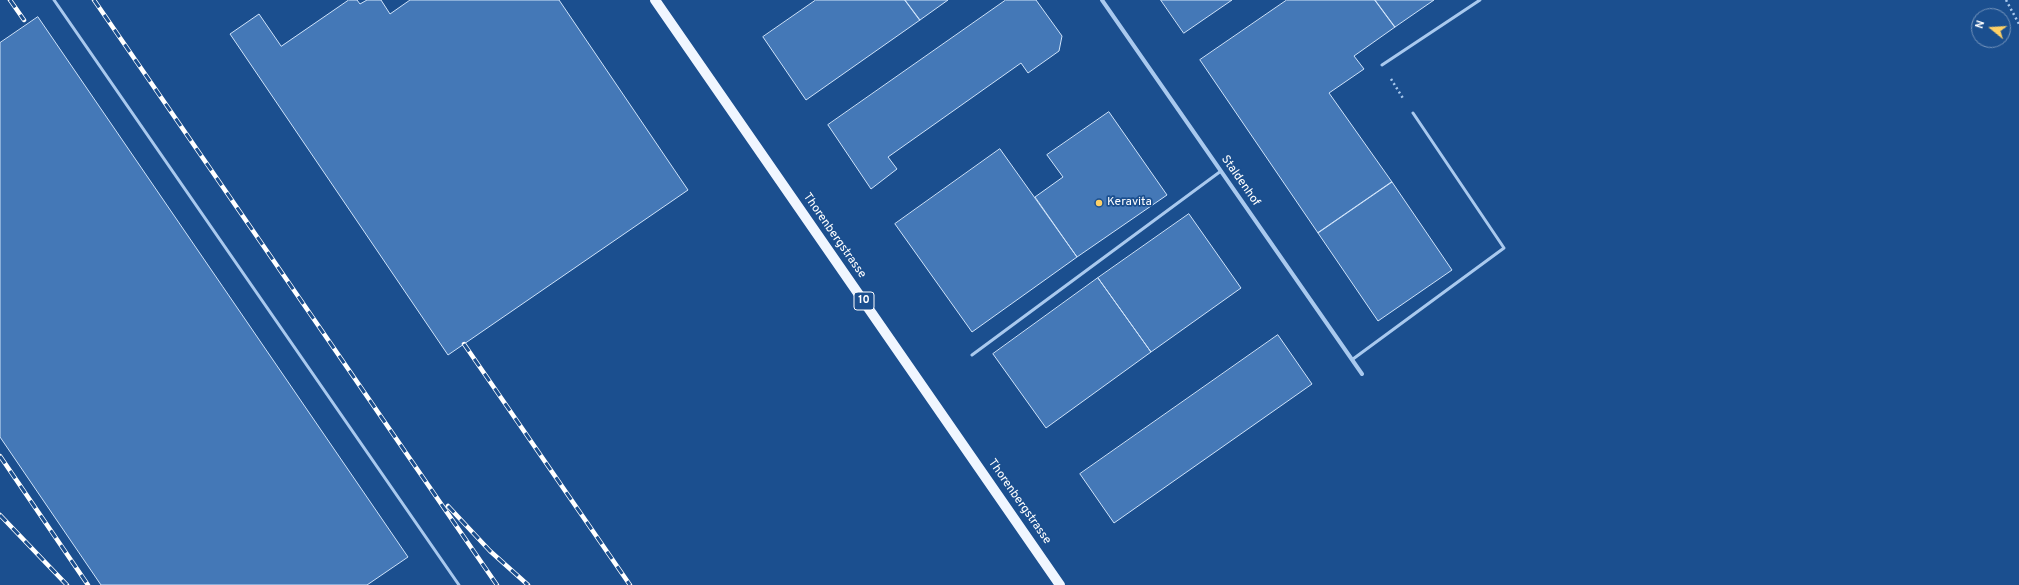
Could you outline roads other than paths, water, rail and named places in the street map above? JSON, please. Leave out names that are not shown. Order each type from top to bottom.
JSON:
[{"type":"main road","name":"Thorenbergstrasse","points":[[655,0],[1060,585]]},
{"type":"street","name":"Staldenhof","points":[[1102,0],[1362,374]]},
{"type":"lane","points":[[54,0],[459,585]]},
{"type":"lane","points":[[1382,65],[1480,0]]},
{"type":"lane","points":[[1352,359],[1504,248],[1413,113]]},
{"type":"lane","points":[[972,355],[1220,171]]},
{"type":"railway","points":[[10,0],[24,20]]},
{"type":"railway","points":[[94,0],[497,585]]},
{"type":"railway","points":[[464,344],[630,585]]},
{"type":"railway","points":[[0,456],[88,585]]},
{"type":"railway","points":[[448,506],[490,551],[528,585]]},
{"type":"railway","points":[[0,515],[67,585]]},
{"type":"place","name":"Keravita","points":[[1099,203]]}]
